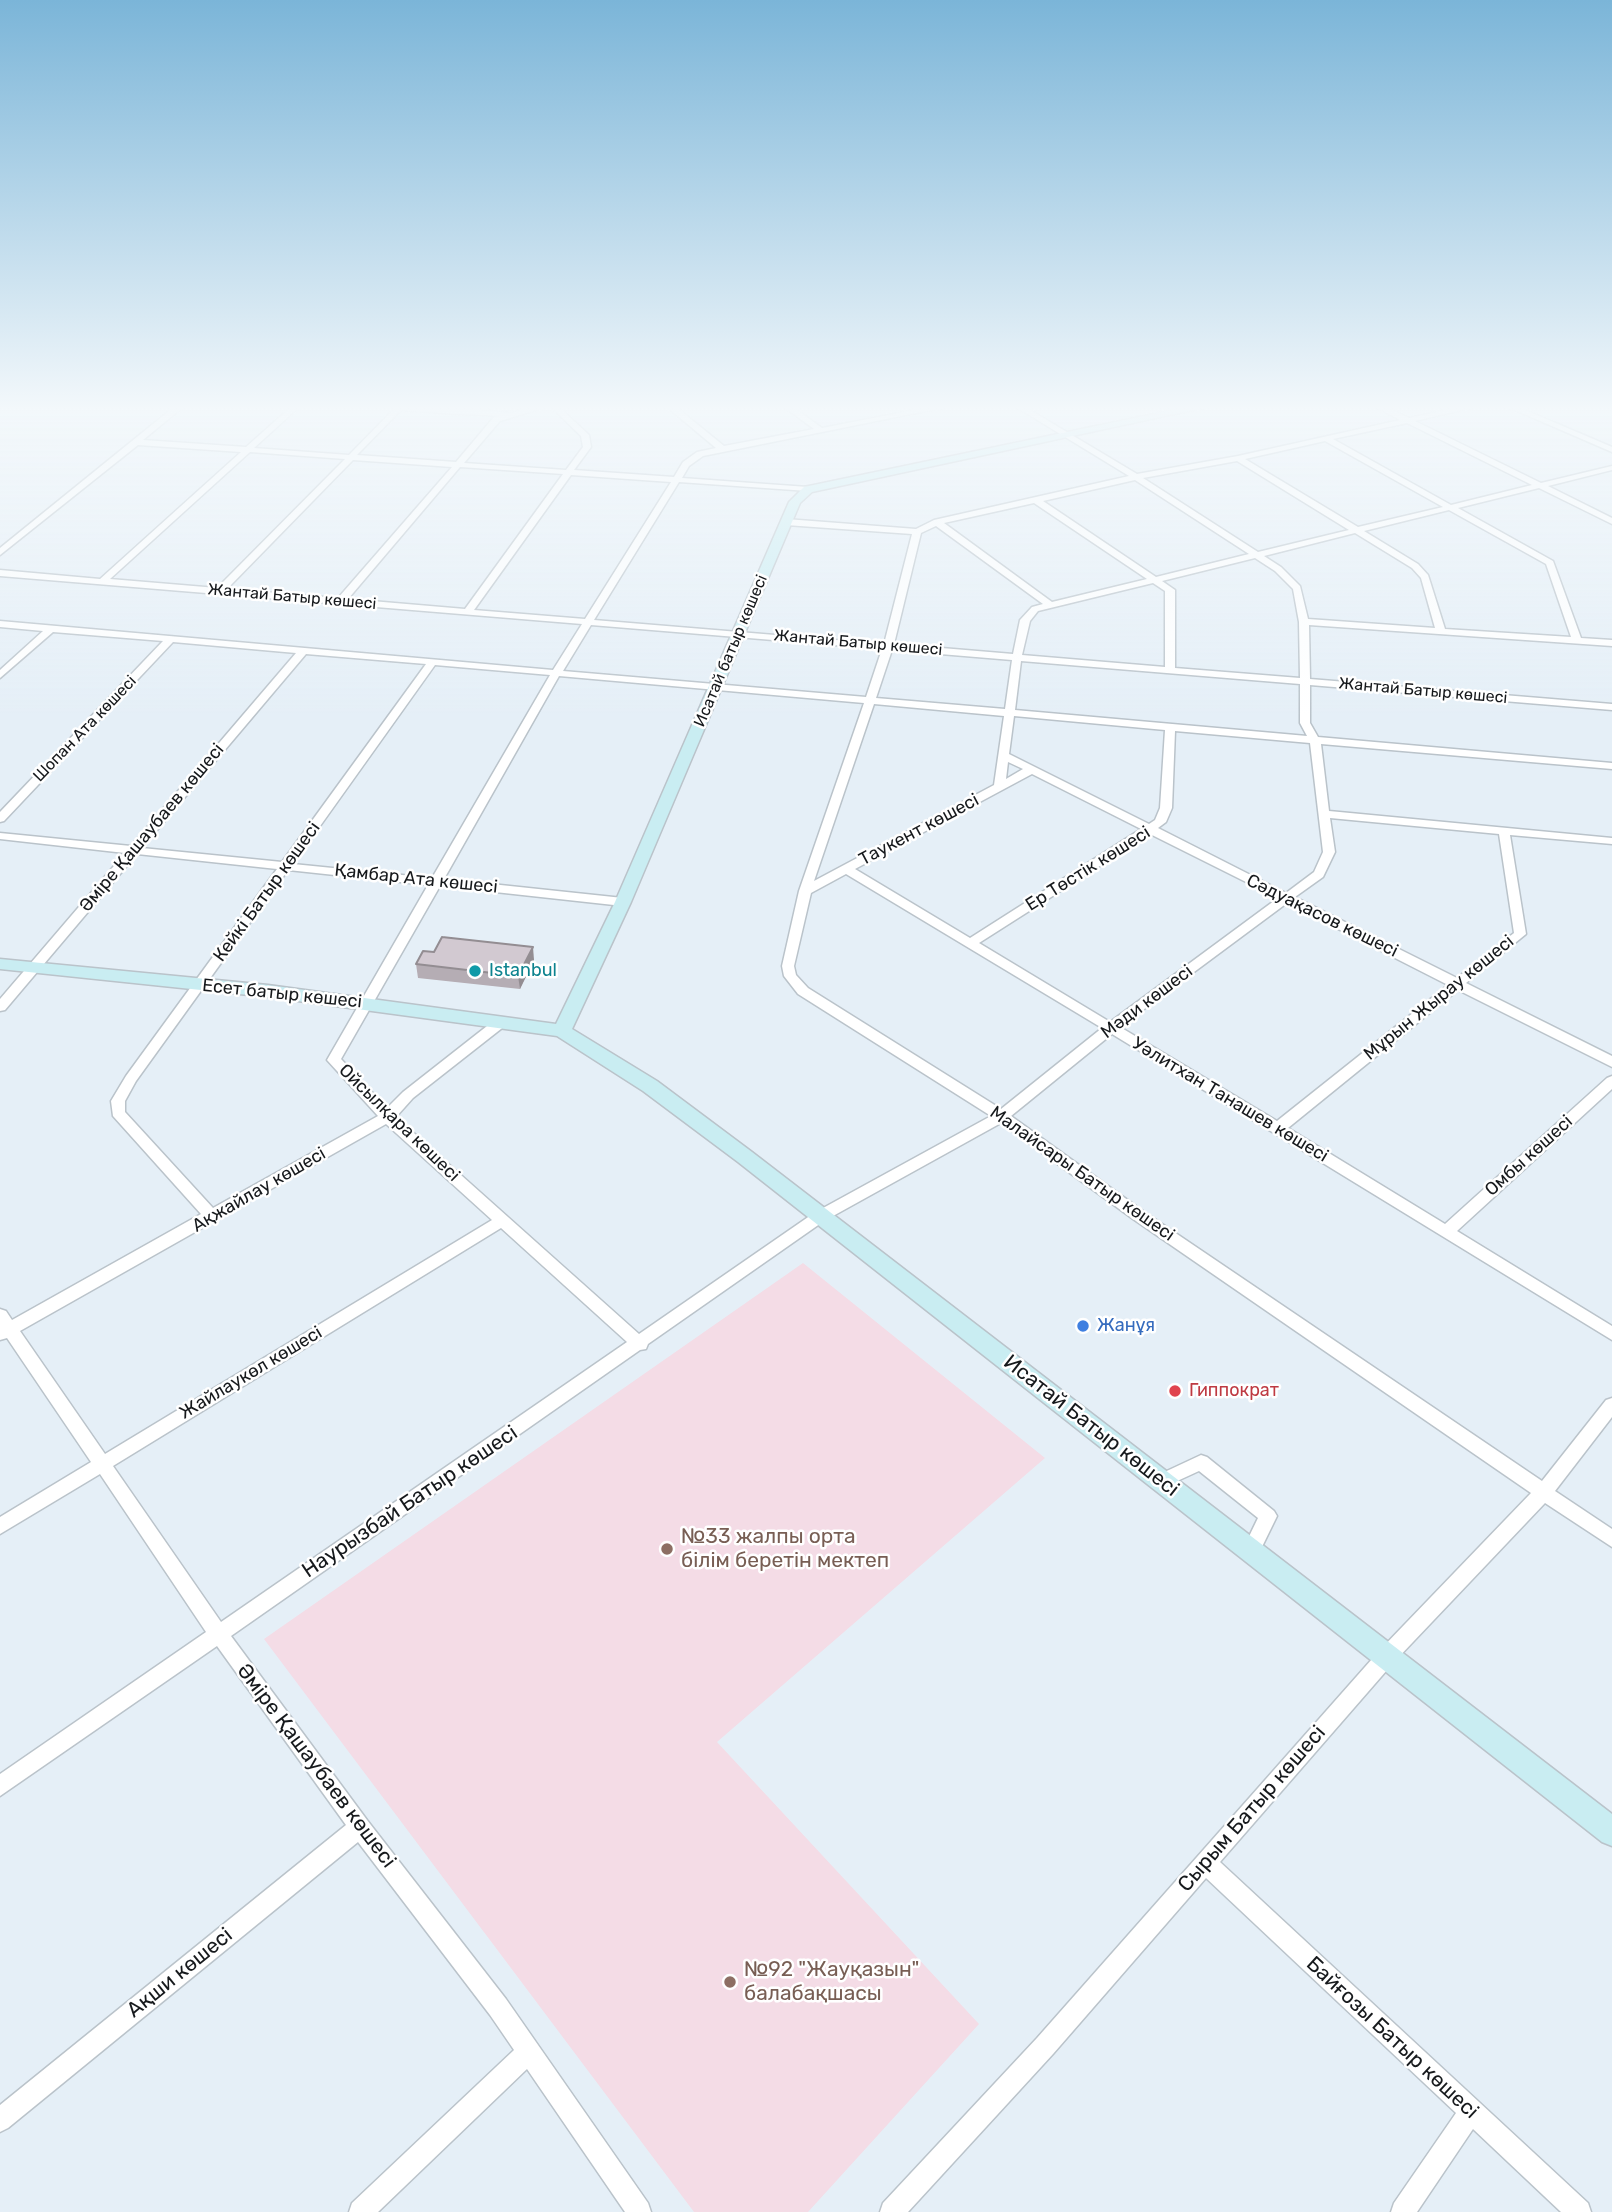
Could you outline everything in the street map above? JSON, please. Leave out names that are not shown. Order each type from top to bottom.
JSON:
[{"type":"street","points":[[0,552],[51,510]]},
{"type":"street","points":[[103,581],[179,510]]},
{"type":"street","points":[[220,591],[300,510]]},
{"type":"street","points":[[341,601],[419,510]]},
{"type":"street","points":[[467,612],[540,510]]},
{"type":"street","name":"Ойсылқара көшесі","points":[[640,1344],[387,1116],[334,1060],[556,673],[656,510]]},
{"type":"street","name":"Исатай батыр көшесі","points":[[562,1031],[623,902],[791,510]]},
{"type":"street","points":[[786,522],[917,532],[937,522],[990,510]]},
{"type":"street","points":[[1052,510],[1170,590],[1170,669]]},
{"type":"street","points":[[1188,510],[1293,582],[1304,622],[1612,643]]},
{"type":"street","points":[[1323,510],[1409,561],[1425,577],[1441,631]]},
{"type":"street","points":[[999,787],[1017,657],[1025,620],[1035,609],[1439,510]]},
{"type":"street","points":[[1459,510],[1550,563],[1577,640]]},
{"type":"street","points":[[1589,510],[1612,521]]},
{"type":"street","points":[[937,522],[1050,605]]},
{"type":"street","name":"Малайсары Батыр көшесі","points":[[917,532],[888,646],[805,891],[788,966],[796,984],[803,991],[1002,1116],[1138,1215],[1612,1539]]},
{"type":"street","name":"Жантай Батыр көшесі","points":[[0,573],[1612,707]]},
{"type":"street","name":"Мәди көшесі","points":[[819,1217],[1002,1116],[1112,1027],[1319,874],[1329,852],[1315,741],[1305,723],[1304,622]]},
{"type":"street","points":[[0,624],[432,663],[869,698],[1009,714],[1612,766]]},
{"type":"street","points":[[0,675],[50,629]]},
{"type":"street","name":"Шопан Ата көшесі","points":[[0,819],[171,639]]},
{"type":"street","name":"Әміре Қашаубаев көшесі","points":[[0,1007],[304,650]]},
{"type":"street","name":"Кейкі Батыр көшесі","points":[[212,1217],[118,1113],[118,1101],[131,1079],[432,663]]},
{"type":"street","name":"Ер Төстік көшесі","points":[[970,943],[1160,822],[1166,808],[1170,728]]},
{"type":"street","name":"Сәдуақасов көшесі","points":[[1003,755],[1612,1062]]},
{"type":"street","name":"Таукент көшесі","points":[[805,891],[1032,769]]},
{"type":"street","points":[[1323,814],[1612,841]]},
{"type":"street","name":"Мұрын Жырау көшесі","points":[[1278,1128],[1520,934],[1504,831]]},
{"type":"street","name":"Қамбар Ата көшесі","points":[[0,836],[623,902]]},
{"type":"street","name":"Уәлитхан Танашев көшесі","points":[[846,869],[1112,1027],[1612,1334]]},
{"type":"street","name":"Есет батыр көшесі","points":[[0,964],[368,1004],[562,1031]]},
{"type":"street","name":"Ақжайлау көшесі","points":[[3,1326],[212,1217],[387,1116],[408,1095],[501,1022]]},
{"type":"street","name":"Исатай Батыр көшесі","points":[[562,1031],[650,1086],[1612,1832]]},
{"type":"street","name":"Омбы көшесі","points":[[1446,1232],[1612,1081]]},
{"type":"street","name":"Наурызбай Батыр көшесі","points":[[0,1786],[640,1344],[819,1217]]},
{"type":"street","name":"Жайлаукөл көшесі","points":[[0,1526],[503,1220]]},
{"type":"street","name":"Әміре Қашаубаев көшесі","points":[[3,1326],[103,1463],[218,1633],[360,1827],[498,2007],[639,2212]]},
{"type":"street","name":"Сырым Батыр көшесі","points":[[892,2212],[1045,2046],[1387,1656],[1544,1493],[1612,1405]]},
{"type":"street","points":[[1162,1481],[1201,1462],[1268,1516],[1251,1551]]},
{"type":"street","name":"Ақши көшесі","points":[[0,2120],[360,1827]]},
{"type":"street","name":"Байғозы Батыр көшесі","points":[[1205,1862],[1580,2212]]},
{"type":"street","points":[[361,2212],[528,2053]]},
{"type":"street","points":[[1404,2212],[1471,2112]]},
{"type":"shaded area","name":"№33 жалпы орта білім беретін мектеп","points":[[803,1263],[1045,1458],[717,1742],[979,2024],[808,2212],[694,2212],[264,1639]]},
{"type":"building","points":[[442,937],[533,947],[518,976],[416,964],[423,951],[434,952]]},
{"type":"place","name":"Istanbul","points":[[475,971]]},
{"type":"place","name":"Жанұя","points":[[1083,1326]]},
{"type":"place","name":"Гиппократ","points":[[1175,1391]]},
{"type":"place","name":"№33 жалпы орта білім беретін мектеп","points":[[667,1549]]},
{"type":"place","name":"№92 \"Жауқазын\" балабақшасы","points":[[730,1982]]}]
